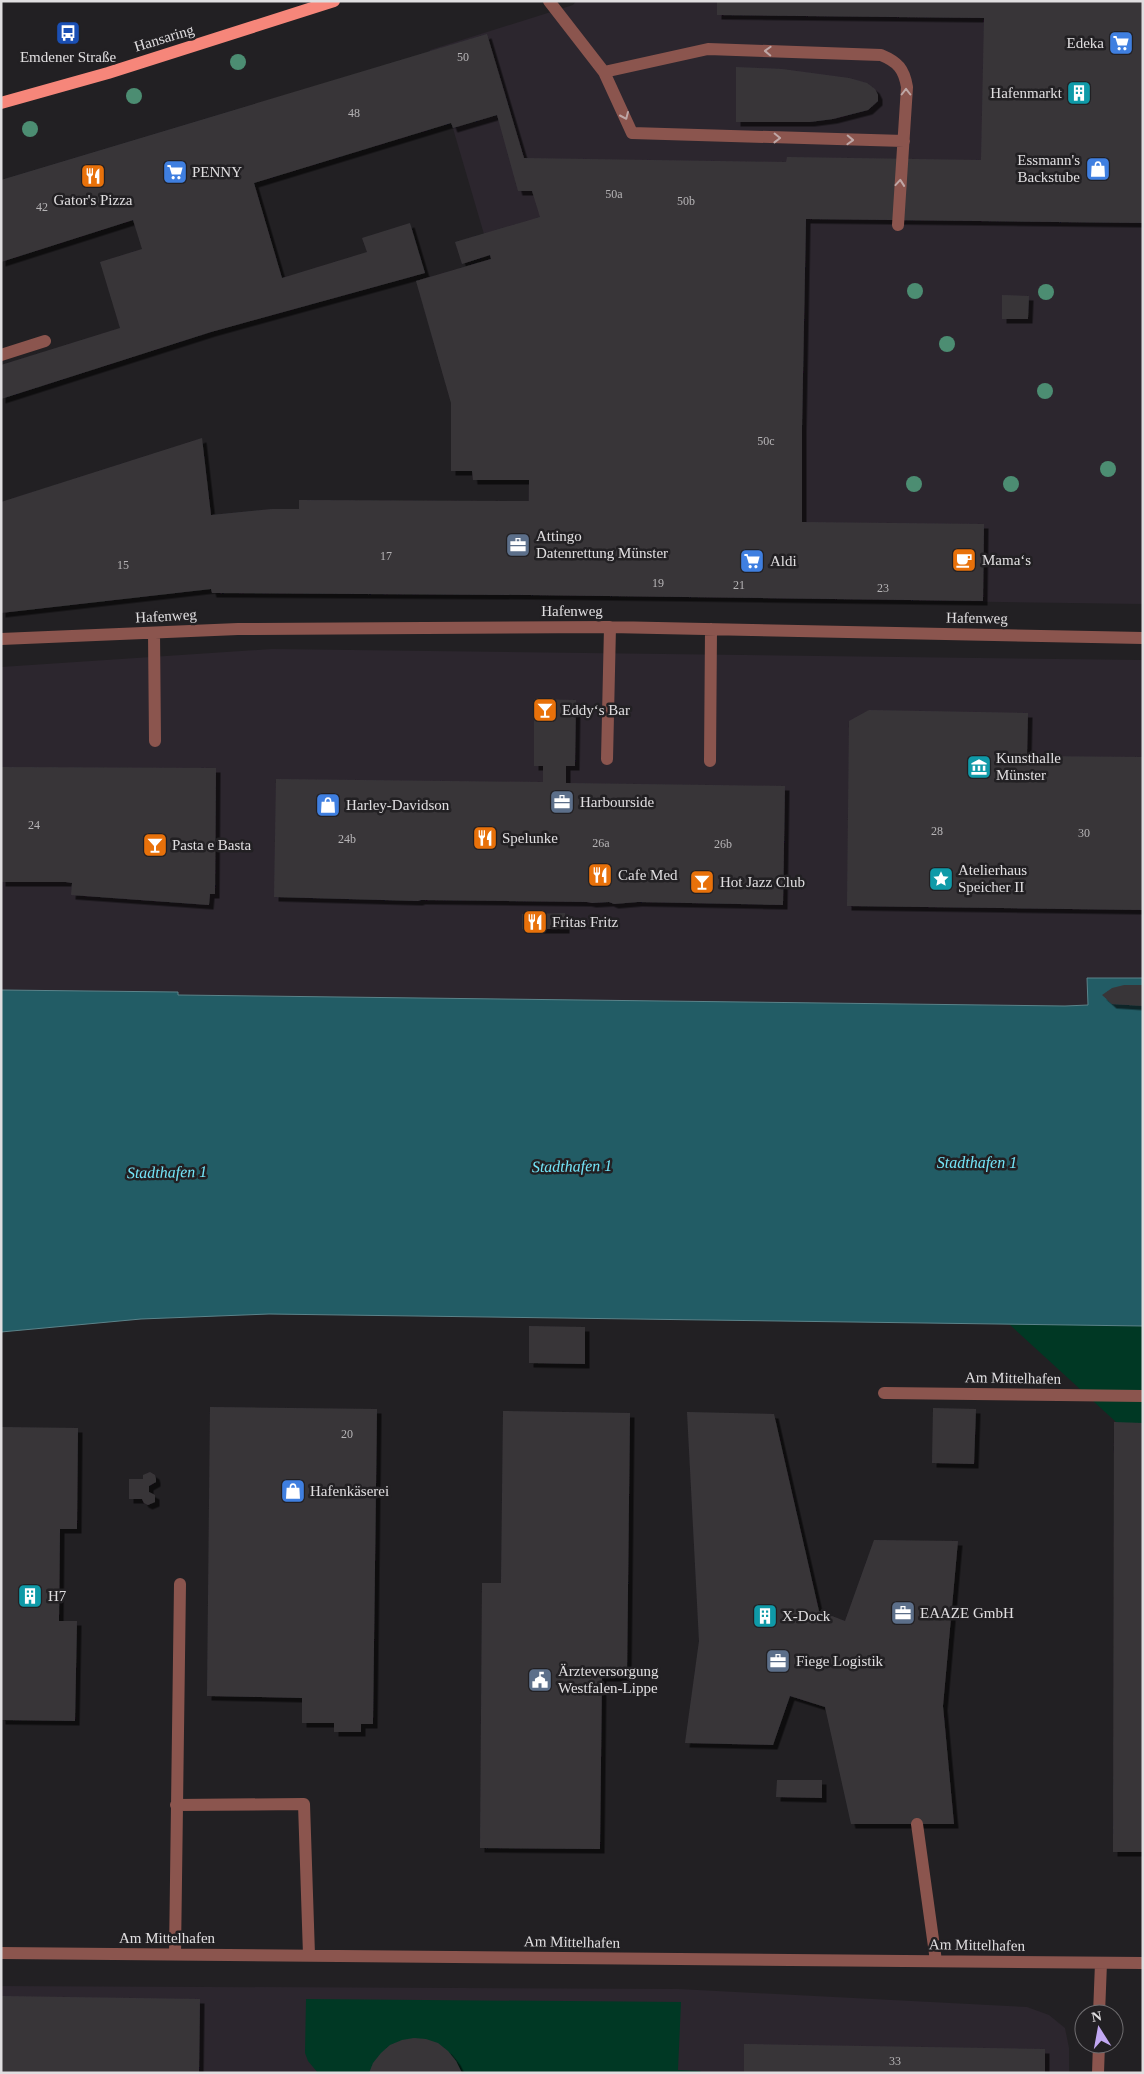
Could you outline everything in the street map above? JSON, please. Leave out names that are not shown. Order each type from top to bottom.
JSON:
[{"type":"main road","name":"Hansaring","points":[[1,103],[136,64],[334,1]]},
{"type":"street","points":[[549,1],[604,72],[632,132],[904,141]]},
{"type":"street","points":[[604,72],[708,49],[881,55],[900,65],[905,75],[907,87],[898,225]]},
{"type":"street","points":[[1,354],[45,340]]},
{"type":"street","points":[[607,760],[610,627]]},
{"type":"street","name":"Hafenweg","points":[[1,639],[238,628],[610,627],[1143,638]]},
{"type":"street","points":[[710,761],[711,629]]},
{"type":"street","points":[[154,633],[155,741]]},
{"type":"street","name":"Am Mittelhafen","points":[[884,1393],[1143,1396]]},
{"type":"street","points":[[175,1954],[180,1584]]},
{"type":"street","points":[[176,1805],[304,1804],[308,1955]]},
{"type":"street","points":[[917,1824],[936,1961]]},
{"type":"street","name":"Am Mittelhafen","points":[[1,1952],[1143,1963]]},
{"type":"street","points":[[1099,2004],[1100,1963]]},
{"type":"street","points":[[1098,2073],[1099,2054]]},
{"type":"shaded area","name":"Hafenmarkt","points":[[576,1],[1143,1],[1143,604],[527,595],[530,391],[430,50],[573,5]]},
{"type":"shaded area","points":[[272,649],[1143,660],[1143,978],[1088,978],[1088,1005],[1065,1006],[178,995],[178,992],[1,990],[1,667]]},
{"type":"shaded area","points":[[1,1986],[679,1989],[1027,2007],[1049,2015],[1065,2028],[1069,2048],[1069,2073],[1,2073]]},
{"type":"green space","points":[[1009,1324],[1143,1326],[1143,1616],[1116,1422]]},
{"type":"green space","points":[[306,1999],[681,2002],[678,2070],[701,2071],[699,2073],[318,2073],[308,2061],[305,2053]]},
{"type":"water","name":"Stadthafen 1","points":[[1087,978],[1143,978],[1143,1326],[269,1314],[141,1319],[1,1332],[1,990],[178,992],[178,995],[1065,1006],[1088,1005]]},
{"type":"building","points":[[717,1],[1143,1],[1143,223],[806,219],[802,522],[984,524],[983,601],[212,593],[211,589],[1,613],[1,502],[202,438],[211,515],[272,509],[299,509],[299,500],[529,501],[529,480],[473,480],[472,471],[451,471],[451,403],[416,281],[491,259],[490,255],[462,264],[455,242],[540,217],[532,191],[518,191],[497,115],[453,128],[451,123],[254,183],[282,278],[367,252],[362,238],[410,223],[425,273],[211,332],[1,399],[1,365],[120,328],[100,262],[142,249],[133,220],[1,262],[1,180],[487,34],[524,158],[786,162],[787,157],[981,160],[984,18],[717,15]]},
{"type":"building","points":[[736,67],[782,69],[849,78],[867,83],[875,89],[878,101],[868,110],[833,119],[810,122],[736,122]]},
{"type":"building","points":[[1002,295],[1029,296],[1028,319],[1002,319]]},
{"type":"building","points":[[534,699],[576,700],[575,766],[566,766],[566,783],[785,786],[783,905],[418,901],[274,897],[276,779],[543,782],[543,766],[534,766]]},
{"type":"building","points":[[869,710],[1028,713],[1027,756],[1143,757],[1143,910],[847,906],[849,721]]},
{"type":"building","points":[[1,767],[216,768],[215,894],[210,894],[209,905],[71,895],[72,883],[66,882],[1,882]]},
{"type":"building","points":[[565,913],[565,929],[522,929],[522,914]]},
{"type":"building","points":[[1124,985],[1143,985],[1143,1006],[1112,1004],[1102,995],[1112,988]]},
{"type":"building","points":[[529,1326],[585,1327],[585,1364],[529,1363]]},
{"type":"building","name":"Hafenkäserei","points":[[210,1407],[377,1409],[373,1724],[361,1724],[361,1732],[334,1732],[334,1723],[302,1723],[302,1698],[207,1696]]},
{"type":"building","points":[[933,1408],[976,1409],[974,1464],[932,1463]]},
{"type":"building","points":[[503,1411],[630,1413],[627,1677],[602,1677],[600,1849],[480,1848],[482,1583],[501,1583]]},
{"type":"building","name":"X-Dock","points":[[687,1412],[774,1414],[819,1611],[845,1621],[874,1540],[958,1541],[943,1706],[954,1824],[851,1824],[825,1707],[790,1696],[773,1745],[685,1743],[699,1641]]},
{"type":"building","points":[[1114,1422],[1143,1423],[1143,1852],[1113,1852]]},
{"type":"building","name":"H7","points":[[1,1427],[78,1428],[77,1529],[60,1529],[59,1621],[77,1621],[75,1721],[1,1720]]},
{"type":"building","points":[[150,1472],[155,1475],[156,1479],[156,1482],[149,1486],[149,1492],[155,1495],[155,1502],[148,1505],[142,1499],[129,1499],[129,1479],[143,1479],[143,1475]]},
{"type":"building","points":[[777,1780],[822,1780],[822,1798],[776,1797]]},
{"type":"building","points":[[1,1996],[200,1999],[199,2073],[1,2073]]},
{"type":"building","points":[[414,2038],[438,2043],[456,2061],[462,2073],[369,2073],[373,2063],[390,2045]]},
{"type":"building","points":[[744,2044],[1045,2049],[1045,2073],[744,2073]]},
{"type":"place","name":"Emdener Straße","points":[[68,33]]},
{"type":"place","name":"Edeka","points":[[1121,43]]},
{"type":"place","name":"Hafenmarkt","points":[[1079,93]]},
{"type":"place","name":"Essmann's Backstube","points":[[1098,169]]},
{"type":"place","name":"PENNY","points":[[175,172]]},
{"type":"place","name":"Gator's Pizza","points":[[93,176]]},
{"type":"place","name":"Attingo Datenrettung Münster","points":[[518,545]]},
{"type":"place","name":"Mama‘s","points":[[964,560]]},
{"type":"place","name":"Aldi","points":[[752,561]]},
{"type":"place","name":"Eddy‘s Bar","points":[[545,710]]},
{"type":"place","name":"Kunsthalle Münster","points":[[979,767]]},
{"type":"place","name":"Harbourside","points":[[562,802]]},
{"type":"place","name":"Harley-Davidson","points":[[328,805]]},
{"type":"place","name":"Spelunke","points":[[485,838]]},
{"type":"place","name":"Pasta e Basta","points":[[155,845]]},
{"type":"place","name":"Cafe Med","points":[[600,875]]},
{"type":"place","name":"Atelierhaus Speicher II","points":[[941,879]]},
{"type":"place","name":"Hot Jazz Club","points":[[702,882]]},
{"type":"place","name":"Fritas Fritz","points":[[535,922]]},
{"type":"place","name":"Hafenkäserei","points":[[293,1491]]},
{"type":"place","name":"H7","points":[[30,1596]]},
{"type":"place","name":"EAAZE GmbH","points":[[903,1613]]},
{"type":"place","name":"X-Dock","points":[[765,1616]]},
{"type":"place","name":"Fiege Logistik","points":[[778,1661]]},
{"type":"place","name":"Ärzteversorgung Westfalen-Lippe","points":[[540,1680]]}]
